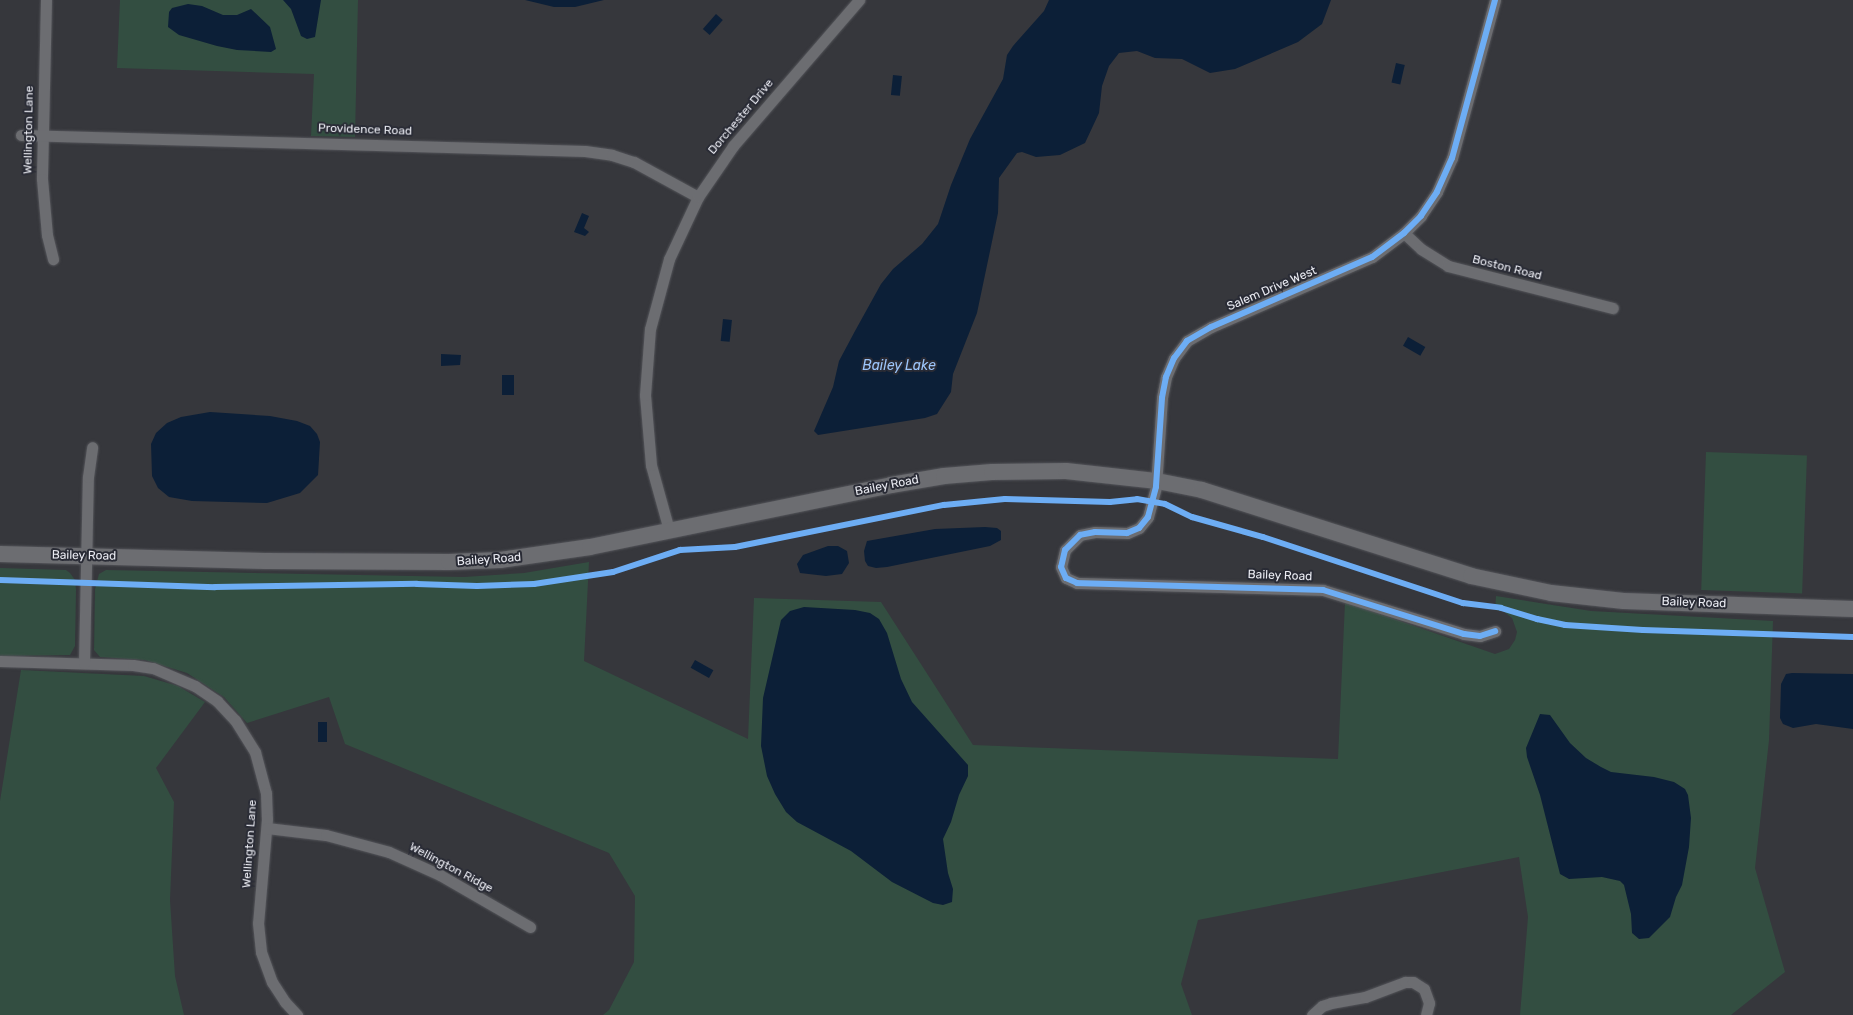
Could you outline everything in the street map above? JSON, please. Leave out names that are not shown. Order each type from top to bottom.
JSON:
[{"type":"main road","name":"Bailey Road","points":[[0,554],[265,561],[474,562],[565,551],[891,485],[972,473],[1066,471],[1157,481],[1226,496],[1471,576],[1532,589],[1624,601],[1853,609]]},
{"type":"street","name":"Wellington Lane","points":[[46,0],[43,203],[53,259]]},
{"type":"street","name":"Dorchester Drive","points":[[669,530],[658,492],[648,438],[645,395],[650,329],[663,275],[675,242],[698,197],[733,146],[859,0]]},
{"type":"street","name":"Salem Drive West","points":[[1061,569],[1065,550],[1080,535],[1095,532],[1123,534],[1139,528],[1151,512],[1157,481],[1165,383],[1174,358],[1187,341],[1211,327],[1365,261],[1387,248],[1404,233],[1437,192],[1452,158],[1494,0]]},
{"type":"street","name":"Providence Road","points":[[21,136],[585,151],[612,155],[634,162],[698,197]]},
{"type":"street","name":"Boston Road","points":[[1404,233],[1421,249],[1448,266],[1612,308]]},
{"type":"street","points":[[84,664],[88,476],[92,447]]},
{"type":"street","name":"Bailey Road","points":[[1061,569],[1066,578],[1077,583],[1323,590],[1464,634],[1480,636],[1496,631]]},
{"type":"street","name":"Wellington Lane","points":[[0,662],[153,668],[195,686],[224,707],[246,734],[258,761],[266,793],[266,828],[258,911],[259,942],[272,982],[285,1002],[297,1015]]},
{"type":"street","name":"Wellington Ridge","points":[[266,828],[335,837],[396,854],[440,875],[530,927]]},
{"type":"street","points":[[1312,1015],[1322,1006],[1330,1003],[1365,997],[1405,982],[1413,982],[1424,989],[1429,1004],[1426,1015]]},
{"type":"green space","points":[[120,0],[358,0],[355,137],[311,136],[314,74],[117,68]]},
{"type":"green space","points":[[1706,452],[1807,456],[1802,593],[1701,590]]},
{"type":"green space","points":[[589,562],[584,661],[748,739],[754,598],[881,602],[973,745],[1338,759],[1345,602],[1495,654],[1509,649],[1515,640],[1517,632],[1512,618],[1503,611],[1495,610],[1496,596],[1591,611],[1773,621],[1769,740],[1755,868],[1785,972],[1731,1015],[1520,1015],[1528,917],[1519,857],[1198,920],[1181,984],[1192,1015],[603,1015],[609,1010],[634,962],[635,896],[609,853],[345,744],[329,697],[247,723],[224,697],[187,673],[145,660],[100,657],[94,650],[95,589],[99,574],[106,570],[464,577],[524,573]]},
{"type":"green space","points":[[0,568],[66,570],[70,573],[75,580],[76,590],[75,646],[70,655],[0,656]]},
{"type":"green space","points":[[21,670],[144,676],[178,686],[205,702],[156,768],[174,802],[170,900],[175,976],[184,1015],[0,1015],[0,801]]},
{"type":"water","points":[[283,0],[321,0],[315,37],[307,39],[301,36],[291,9]]},
{"type":"water","points":[[525,0],[604,0],[575,7],[554,7]]},
{"type":"water","name":"Bailey Lake","points":[[1049,0],[1331,0],[1322,24],[1298,42],[1235,69],[1210,73],[1182,59],[1155,58],[1137,51],[1119,53],[1109,66],[1102,86],[1099,113],[1085,143],[1060,155],[1036,157],[1022,152],[1017,153],[999,178],[998,213],[977,313],[953,374],[951,392],[937,414],[925,418],[818,435],[814,431],[833,387],[839,361],[881,284],[893,269],[922,244],[938,224],[951,185],[970,139],[1003,79],[1007,55],[1044,11]]},
{"type":"water","points":[[188,4],[202,6],[223,15],[237,15],[251,9],[270,27],[276,49],[271,52],[237,50],[179,35],[168,27],[169,12],[172,8]]},
{"type":"water","points":[[716,14],[723,20],[710,35],[703,29]]},
{"type":"water","points":[[1396,63],[1405,65],[1400,85],[1392,82]]},
{"type":"water","points":[[893,75],[902,76],[900,96],[891,95]]},
{"type":"water","points":[[582,213],[589,216],[584,228],[589,232],[585,236],[574,232]]},
{"type":"water","points":[[723,319],[732,320],[730,342],[721,341]]},
{"type":"water","points":[[1408,337],[1425,347],[1420,356],[1403,346]]},
{"type":"water","points":[[441,354],[461,355],[460,365],[441,366]]},
{"type":"water","points":[[502,375],[514,375],[514,395],[502,395]]},
{"type":"water","points":[[210,412],[270,416],[297,421],[310,426],[317,434],[320,442],[318,475],[300,493],[267,503],[192,501],[169,497],[158,488],[152,476],[151,444],[156,433],[167,423],[181,417]]},
{"type":"water","points":[[997,528],[1001,531],[1001,540],[990,546],[887,567],[876,568],[868,566],[865,561],[864,551],[867,541],[935,529]]},
{"type":"water","points":[[828,546],[838,546],[847,551],[849,563],[842,574],[826,576],[800,573],[797,564],[803,555]]},
{"type":"water","points":[[804,607],[855,610],[870,613],[879,619],[887,633],[901,679],[912,702],[968,765],[968,776],[943,839],[948,873],[953,889],[952,902],[943,905],[933,903],[892,882],[851,851],[797,822],[786,812],[775,794],[767,776],[761,746],[763,698],[781,620],[790,611]]},
{"type":"water","points":[[695,660],[713,670],[709,678],[691,668]]},
{"type":"water","points":[[1786,674],[1853,674],[1853,729],[1816,724],[1793,728],[1783,724],[1780,718],[1781,684]]},
{"type":"water","points":[[1540,714],[1550,715],[1570,743],[1586,758],[1601,767],[1611,772],[1654,777],[1674,782],[1685,789],[1688,795],[1691,818],[1689,847],[1682,885],[1670,917],[1649,938],[1639,939],[1632,933],[1631,914],[1624,885],[1620,881],[1602,877],[1569,879],[1560,874],[1540,795],[1527,757],[1526,748]]},
{"type":"water","points":[[318,722],[327,722],[327,742],[318,742]]},
{"type":"cycle path","points":[[1495,0],[1452,158],[1437,192],[1421,216],[1404,233],[1372,257],[1211,327],[1187,341],[1174,358],[1166,377],[1162,398],[1156,487],[1148,517],[1139,528],[1127,533],[1095,532],[1080,535],[1065,550],[1061,567],[1066,578],[1077,583],[1323,590],[1464,634],[1480,636],[1495,631]]},
{"type":"cycle path","points":[[0,580],[215,587],[534,584],[613,572],[680,550],[735,547],[944,505],[1005,499],[1110,502],[1137,499],[1165,504],[1192,517],[1263,537],[1463,603],[1501,608],[1565,625],[1643,630],[1853,637]]}]
